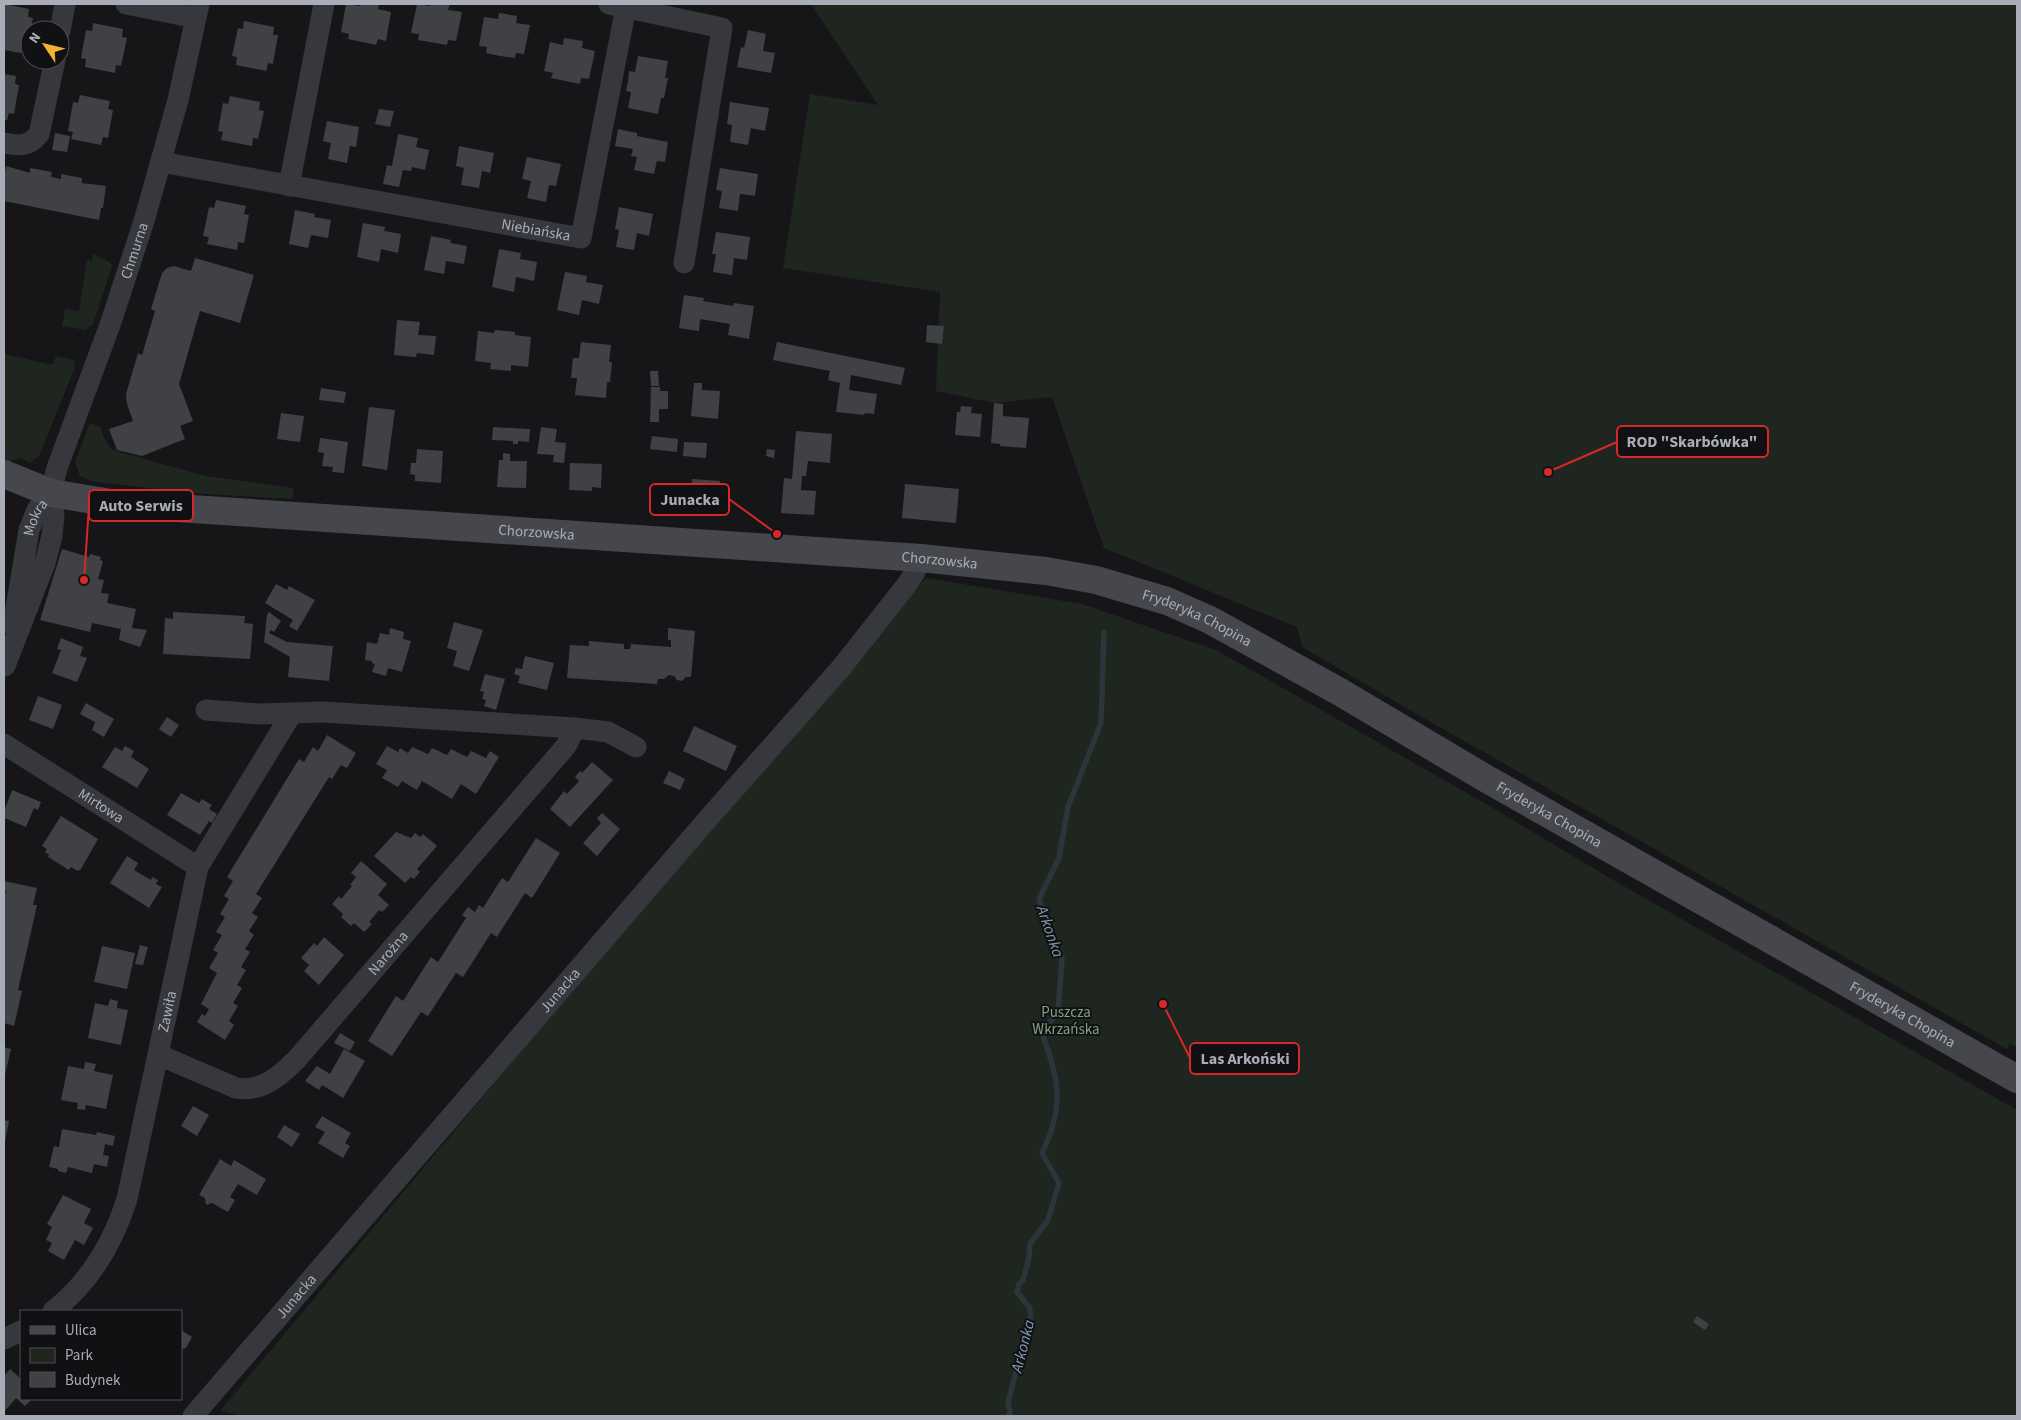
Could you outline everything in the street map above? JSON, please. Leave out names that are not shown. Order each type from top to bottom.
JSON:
[{"type":"street","points":[[62,20],[65,4]]},
{"type":"street","points":[[126,4],[197,11]]},
{"type":"street","points":[[289,186],[324,4]]},
{"type":"street","name":"Niebiańska","points":[[161,162],[581,238],[618,6],[722,28],[684,263]]},
{"type":"street","name":"Chmurna","points":[[51,492],[67,437],[121,293],[161,162],[178,100],[197,11]]},
{"type":"street","points":[[4,143],[17,146],[26,145],[34,141],[39,134],[52,70]]},
{"type":"street","name":"Chorzowska","points":[[4,474],[51,492],[117,504],[921,558],[1046,570],[1071,575]]},
{"type":"street","name":"Mokra","points":[[5,669],[29,530],[37,510],[51,492]]},
{"type":"street","name":"Junacka","points":[[193,1416],[706,821],[841,668],[905,587],[914,574],[921,558]]},
{"type":"street","name":"Fryderyka Chopina","points":[[1071,575],[1152,596],[1191,611],[1231,630],[1485,778],[2017,1079]]},
{"type":"street","points":[[206,710],[260,714],[324,712],[575,728],[608,732],[636,747]]},
{"type":"street","name":"Zawiła","points":[[54,1310],[66,1301],[91,1272],[113,1237],[121,1218],[160,1055],[198,867],[292,713]]},
{"type":"street","name":"Narożna","points":[[160,1055],[236,1088],[260,1087],[272,1082],[297,1059],[566,746],[575,728]]},
{"type":"street","name":"Mirtowa","points":[[4,744],[198,867]]},
{"type":"street","points":[[4,1339],[20,1331]]},
{"type":"green space","points":[[811,4],[2017,4],[2017,1048],[2010,1043],[2007,1049],[1302,647],[1297,627],[1104,548],[1052,397],[994,403],[936,391],[940,292],[783,268],[810,94],[878,105]]},
{"type":"green space","points":[[93,254],[110,262],[112,266],[93,324],[85,330],[62,326],[65,309],[79,311],[87,260],[92,261]]},
{"type":"green space","points":[[4,354],[53,365],[56,356],[74,360],[75,367],[39,456],[30,463],[21,458],[4,463]]},
{"type":"green space","points":[[90,423],[101,428],[103,436],[112,450],[206,476],[294,488],[292,499],[190,493],[90,481],[80,476],[75,462]]},
{"type":"green space","name":"Puszcza Wkrzańska","points":[[926,578],[1082,604],[1216,650],[1491,807],[1615,881],[2017,1110],[2017,1416],[243,1416],[220,1411],[538,1031]]},
{"type":"building","points":[[4,4],[29,9],[28,17],[33,18],[33,20],[20,20],[20,53],[4,50]]},
{"type":"building","points":[[346,4],[360,6],[360,4],[379,4],[378,9],[391,12],[386,41],[378,39],[376,45],[348,39],[349,34],[341,32]]},
{"type":"building","points":[[417,4],[430,6],[430,4],[450,4],[448,10],[462,12],[456,41],[448,40],[447,45],[418,40],[419,34],[411,33]]},
{"type":"building","points":[[499,13],[517,16],[516,23],[530,25],[524,54],[516,53],[515,58],[500,56],[486,53],[487,47],[479,46],[484,17],[498,19]]},
{"type":"building","points":[[244,21],[274,27],[273,35],[278,35],[273,64],[268,63],[266,71],[236,65],[237,57],[232,56],[238,28],[243,29]]},
{"type":"building","points":[[93,23],[123,29],[122,37],[127,38],[121,66],[116,65],[115,73],[85,67],[86,59],[81,58],[86,30],[92,31]]},
{"type":"building","points":[[748,30],[766,34],[763,51],[775,53],[771,73],[737,67],[741,47],[744,48]]},
{"type":"building","points":[[564,38],[583,41],[582,48],[595,51],[589,79],[581,78],[580,84],[551,78],[553,73],[544,71],[550,42],[563,45]]},
{"type":"building","points":[[638,56],[668,61],[665,78],[668,78],[658,114],[628,108],[631,92],[626,91],[629,71],[635,72]]},
{"type":"building","points":[[4,74],[16,76],[15,84],[19,85],[14,114],[9,113],[7,120],[4,120]]},
{"type":"building","points":[[80,95],[110,101],[108,109],[113,110],[108,138],[103,137],[101,145],[71,139],[73,132],[68,131],[73,102],[78,103]]},
{"type":"building","points":[[230,96],[260,102],[259,110],[264,111],[258,139],[253,138],[252,146],[221,140],[223,132],[218,131],[223,103],[228,104]]},
{"type":"building","points":[[730,102],[769,108],[765,131],[751,128],[748,145],[730,142],[732,125],[727,124]]},
{"type":"building","points":[[379,109],[394,111],[390,127],[375,124]]},
{"type":"building","points":[[327,121],[359,127],[356,147],[350,146],[347,163],[328,159],[331,143],[323,141]]},
{"type":"building","points":[[618,129],[637,133],[637,136],[668,142],[665,162],[657,161],[654,174],[634,170],[637,157],[631,156],[633,149],[615,146]]},
{"type":"building","points":[[55,133],[70,136],[67,152],[52,150]]},
{"type":"building","points":[[398,134],[418,138],[416,147],[429,150],[425,170],[412,167],[411,171],[403,170],[399,187],[383,184],[387,165],[392,166]]},
{"type":"building","points":[[459,146],[494,153],[490,173],[482,171],[479,188],[461,185],[464,168],[456,166]]},
{"type":"building","points":[[527,157],[561,164],[556,186],[549,185],[546,202],[527,198],[531,181],[522,179]]},
{"type":"building","points":[[6,166],[30,173],[30,168],[52,172],[51,177],[61,179],[61,174],[82,178],[82,183],[106,186],[99,220],[4,201]]},
{"type":"building","points":[[720,168],[758,174],[755,196],[740,194],[738,211],[719,208],[722,191],[716,190]]},
{"type":"building","points":[[216,200],[246,206],[244,214],[249,215],[244,243],[238,242],[237,250],[207,244],[209,237],[203,236],[209,207],[214,208]]},
{"type":"building","points":[[619,207],[653,214],[649,236],[637,233],[634,250],[616,247],[619,230],[615,229]]},
{"type":"building","points":[[295,210],[315,214],[314,217],[331,220],[328,238],[311,235],[308,248],[289,244]]},
{"type":"building","points":[[363,223],[385,227],[384,231],[401,234],[398,253],[381,249],[379,262],[357,257]]},
{"type":"building","points":[[716,232],[750,237],[747,260],[734,258],[732,275],[713,272],[716,254],[712,254]]},
{"type":"building","points":[[431,236],[451,240],[450,243],[467,246],[464,264],[446,261],[444,274],[424,270]]},
{"type":"building","points":[[499,249],[521,253],[520,259],[537,262],[534,281],[516,277],[514,292],[492,287]]},
{"type":"building","points":[[195,258],[254,275],[240,323],[200,311],[179,384],[193,421],[180,426],[185,439],[142,456],[117,450],[109,429],[133,421],[127,404],[126,394],[138,353],[142,355],[155,311],[151,309],[162,273],[167,268],[174,266],[191,271]]},
{"type":"building","points":[[565,272],[587,276],[586,282],[603,285],[599,304],[582,300],[579,315],[557,310]]},
{"type":"building","points":[[684,295],[704,298],[703,301],[733,306],[734,303],[754,306],[749,339],[728,335],[730,324],[700,319],[699,331],[679,328]]},
{"type":"building","points":[[397,320],[420,322],[418,335],[436,336],[434,355],[417,353],[416,357],[394,355]]},
{"type":"building","points":[[927,325],[944,326],[942,344],[926,342]]},
{"type":"building","points":[[495,330],[515,332],[515,335],[531,337],[528,367],[511,365],[511,371],[490,369],[491,363],[475,361],[478,331],[494,333]]},
{"type":"building","points":[[581,342],[611,345],[609,362],[612,362],[610,382],[607,382],[606,398],[575,395],[577,378],[571,378],[573,358],[579,358]]},
{"type":"building","points":[[777,342],[905,368],[901,385],[851,375],[849,390],[877,394],[874,414],[865,413],[864,415],[836,412],[840,383],[828,380],[830,371],[773,360]]},
{"type":"building","points":[[650,371],[658,371],[659,386],[651,386]]},
{"type":"building","points":[[694,383],[702,383],[702,390],[720,391],[718,419],[691,416]]},
{"type":"building","points":[[651,387],[660,387],[660,391],[668,391],[668,409],[659,409],[659,422],[650,422]]},
{"type":"building","points":[[321,388],[346,392],[344,403],[319,400]]},
{"type":"building","points":[[994,403],[1003,404],[1003,416],[1029,418],[1026,448],[1000,446],[1000,444],[991,443]]},
{"type":"building","points":[[961,406],[972,407],[971,413],[982,414],[980,437],[955,435],[957,412],[960,412]]},
{"type":"building","points":[[369,407],[395,410],[387,470],[362,466]]},
{"type":"building","points":[[281,413],[304,416],[300,442],[277,439]]},
{"type":"building","points":[[493,427],[530,429],[529,442],[518,441],[518,444],[513,444],[513,441],[492,440]]},
{"type":"building","points":[[541,427],[557,429],[555,442],[566,443],[564,463],[553,462],[554,455],[537,454]]},
{"type":"building","points":[[796,431],[832,434],[830,463],[808,461],[806,476],[802,476],[801,490],[816,491],[814,515],[781,513],[784,478],[792,479]]},
{"type":"building","points":[[652,436],[678,439],[677,452],[650,449]]},
{"type":"building","points":[[320,438],[348,442],[344,473],[332,472],[333,467],[322,466],[324,453],[318,452]]},
{"type":"building","points":[[684,442],[707,443],[706,458],[683,456]]},
{"type":"building","points":[[417,449],[443,451],[441,483],[415,481],[415,475],[410,474],[411,463],[416,463]]},
{"type":"building","points":[[767,449],[775,450],[774,458],[766,456]]},
{"type":"building","points":[[503,453],[510,454],[510,461],[527,461],[526,488],[497,487],[499,460],[503,460]]},
{"type":"building","points":[[570,463],[602,464],[601,488],[592,487],[592,491],[569,490]]},
{"type":"building","points":[[692,479],[720,481],[719,506],[691,505]]},
{"type":"building","points":[[905,484],[959,489],[956,523],[902,518]]},
{"type":"building","points":[[62,549],[89,557],[90,554],[101,557],[100,560],[103,561],[98,579],[104,580],[101,593],[109,594],[107,603],[136,609],[132,628],[147,630],[140,647],[119,640],[121,629],[92,623],[90,632],[40,620]]},
{"type":"building","points":[[276,584],[287,590],[289,586],[315,600],[297,631],[289,626],[293,620],[265,603]]},
{"type":"building","points":[[173,612],[245,616],[244,623],[253,624],[250,659],[163,654],[165,618],[173,619]]},
{"type":"building","points":[[269,612],[281,621],[274,632],[271,630],[269,633],[287,642],[333,646],[329,681],[288,677],[290,657],[264,642]]},
{"type":"building","points":[[454,622],[483,630],[469,671],[453,666],[457,651],[447,648]]},
{"type":"building","points":[[390,628],[404,632],[403,639],[411,641],[402,672],[388,668],[386,676],[372,672],[375,664],[372,661],[365,660],[367,642],[377,644],[380,633],[389,635]]},
{"type":"building","points":[[668,628],[695,631],[691,677],[686,677],[682,681],[669,675],[664,679],[658,679],[657,684],[567,678],[570,645],[589,646],[589,641],[624,644],[624,649],[630,649],[631,644],[671,647],[671,640],[668,640]]},
{"type":"building","points":[[61,638],[83,647],[80,656],[87,658],[77,682],[52,673],[61,650],[57,649]]},
{"type":"building","points":[[525,656],[554,663],[547,690],[518,683],[520,676],[514,674],[516,668],[522,669]]},
{"type":"building","points":[[485,674],[505,679],[496,710],[484,706],[486,700],[482,699],[484,692],[480,691]]},
{"type":"building","points":[[38,696],[62,705],[53,729],[29,720]]},
{"type":"building","points":[[86,703],[114,719],[104,737],[92,730],[95,722],[80,714]]},
{"type":"building","points":[[167,717],[179,725],[171,737],[159,729]]},
{"type":"building","points":[[694,726],[737,746],[726,771],[683,751]]},
{"type":"building","points":[[327,735],[356,753],[347,768],[341,765],[332,779],[329,777],[256,894],[262,898],[252,913],[258,917],[249,931],[254,935],[245,949],[250,952],[241,967],[246,970],[237,985],[242,988],[233,1003],[238,1006],[229,1021],[234,1025],[225,1040],[197,1022],[202,1014],[205,1016],[209,1009],[201,1004],[217,973],[209,968],[218,953],[213,950],[222,935],[216,932],[225,917],[220,914],[229,899],[224,896],[233,881],[227,877],[299,759],[304,762],[313,747],[318,751]]},
{"type":"building","points":[[125,746],[134,751],[131,757],[149,769],[137,788],[102,767],[115,747],[122,751]]},
{"type":"building","points":[[387,746],[398,752],[400,748],[408,753],[412,747],[428,754],[432,748],[447,755],[451,749],[467,757],[471,751],[486,758],[490,751],[499,757],[476,794],[461,784],[452,799],[422,781],[417,790],[402,781],[398,787],[382,778],[387,770],[376,764]]},
{"type":"building","points":[[592,762],[613,780],[570,827],[550,809],[564,791],[567,794],[579,781],[575,777],[580,771],[582,773]]},
{"type":"building","points":[[669,771],[685,779],[680,790],[663,783]]},
{"type":"building","points":[[12,790],[41,802],[38,810],[34,808],[26,827],[4,818],[4,812]]},
{"type":"building","points":[[181,793],[199,803],[202,799],[212,805],[209,809],[217,814],[212,823],[209,821],[200,835],[167,815]]},
{"type":"building","points":[[602,813],[620,829],[597,856],[583,843],[601,823],[597,818]]},
{"type":"building","points":[[61,816],[98,839],[78,871],[71,867],[69,870],[48,857],[49,855],[45,852],[47,849],[42,846]]},
{"type":"building","points":[[396,832],[411,838],[415,833],[420,837],[423,834],[437,846],[417,869],[420,872],[414,879],[411,877],[405,883],[374,856]]},
{"type":"building","points":[[536,838],[560,853],[532,898],[525,893],[497,937],[491,933],[463,977],[456,973],[428,1016],[421,1012],[392,1056],[368,1041],[396,996],[403,1001],[431,957],[438,962],[466,918],[462,915],[468,907],[475,912],[479,905],[483,908],[502,878],[508,882]]},
{"type":"building","points":[[127,856],[138,863],[134,870],[151,880],[152,877],[158,880],[156,884],[162,887],[149,908],[110,883]]},
{"type":"building","points":[[361,861],[387,884],[378,895],[389,905],[382,912],[379,910],[369,922],[372,924],[364,932],[354,923],[351,926],[341,917],[343,914],[332,904],[339,896],[341,899],[352,886],[350,885],[356,877],[351,873]]},
{"type":"building","points":[[4,881],[37,888],[33,905],[37,905],[18,990],[22,991],[14,1026],[4,1023],[4,898],[6,891],[4,891]]},
{"type":"building","points":[[324,937],[344,955],[319,985],[304,971],[309,965],[301,958],[314,943],[317,946]]},
{"type":"building","points":[[140,945],[148,947],[143,965],[135,964]]},
{"type":"building","points":[[102,946],[135,953],[127,989],[94,982]]},
{"type":"building","points":[[110,999],[118,1001],[117,1008],[128,1010],[121,1045],[88,1038],[95,1003],[108,1006]]},
{"type":"building","points":[[340,1033],[355,1042],[350,1051],[334,1043]]},
{"type":"building","points":[[4,1047],[11,1049],[5,1075],[4,1075]]},
{"type":"building","points":[[344,1049],[365,1061],[343,1098],[322,1085],[319,1090],[305,1081],[317,1066],[330,1074]]},
{"type":"building","points":[[85,1062],[96,1064],[94,1071],[113,1075],[106,1109],[86,1105],[85,1110],[77,1109],[78,1103],[61,1100],[68,1066],[84,1069]]},
{"type":"building","points":[[193,1106],[209,1115],[197,1136],[181,1126]]},
{"type":"building","points":[[322,1116],[351,1133],[345,1143],[350,1146],[343,1158],[318,1143],[325,1132],[315,1127]]},
{"type":"building","points":[[4,1120],[9,1121],[5,1142],[4,1142]]},
{"type":"building","points":[[284,1125],[300,1134],[292,1147],[277,1137]]},
{"type":"building","points":[[62,1129],[96,1135],[97,1132],[115,1136],[113,1146],[105,1144],[103,1155],[109,1156],[107,1167],[94,1164],[92,1173],[68,1167],[66,1173],[49,1167],[54,1146],[59,1147]]},
{"type":"building","points":[[220,1159],[231,1166],[234,1160],[266,1179],[257,1195],[238,1184],[230,1197],[235,1200],[228,1212],[212,1203],[206,1205],[205,1198],[199,1195]]},
{"type":"building","points":[[63,1195],[91,1209],[84,1223],[93,1228],[84,1245],[75,1240],[64,1260],[48,1251],[52,1243],[46,1240],[52,1227],[47,1224]]},
{"type":"building","points":[[1697,1316],[1709,1324],[1705,1330],[1693,1322]]},
{"type":"building","points":[[182,1331],[192,1337],[186,1348],[182,1349]]},
{"type":"building","points":[[10,1369],[20,1378],[20,1400],[31,1400],[25,1406],[16,1398],[4,1412],[4,1376]]},
{"type":"waterway","name":"Arkonka","points":[[1008,1416],[1010,1412],[1008,1402],[1031,1315],[1029,1307],[1017,1292],[1019,1284],[1023,1280],[1029,1258],[1030,1244],[1048,1220],[1059,1183],[1042,1153],[1050,1136],[1054,1120],[1057,1092],[1052,1063],[1041,1030],[1058,1014],[1062,958],[1039,899],[1059,858],[1068,807],[1101,723],[1104,633]]},
{"type":"place","name":"ROD \"Skarbówka\"","points":[[1548,472]]},
{"type":"place","name":"Junacka","points":[[777,534]]},
{"type":"place","name":"Auto Serwis","points":[[84,580]]},
{"type":"place","name":"Las Arkoński","points":[[1163,1004]]}]
